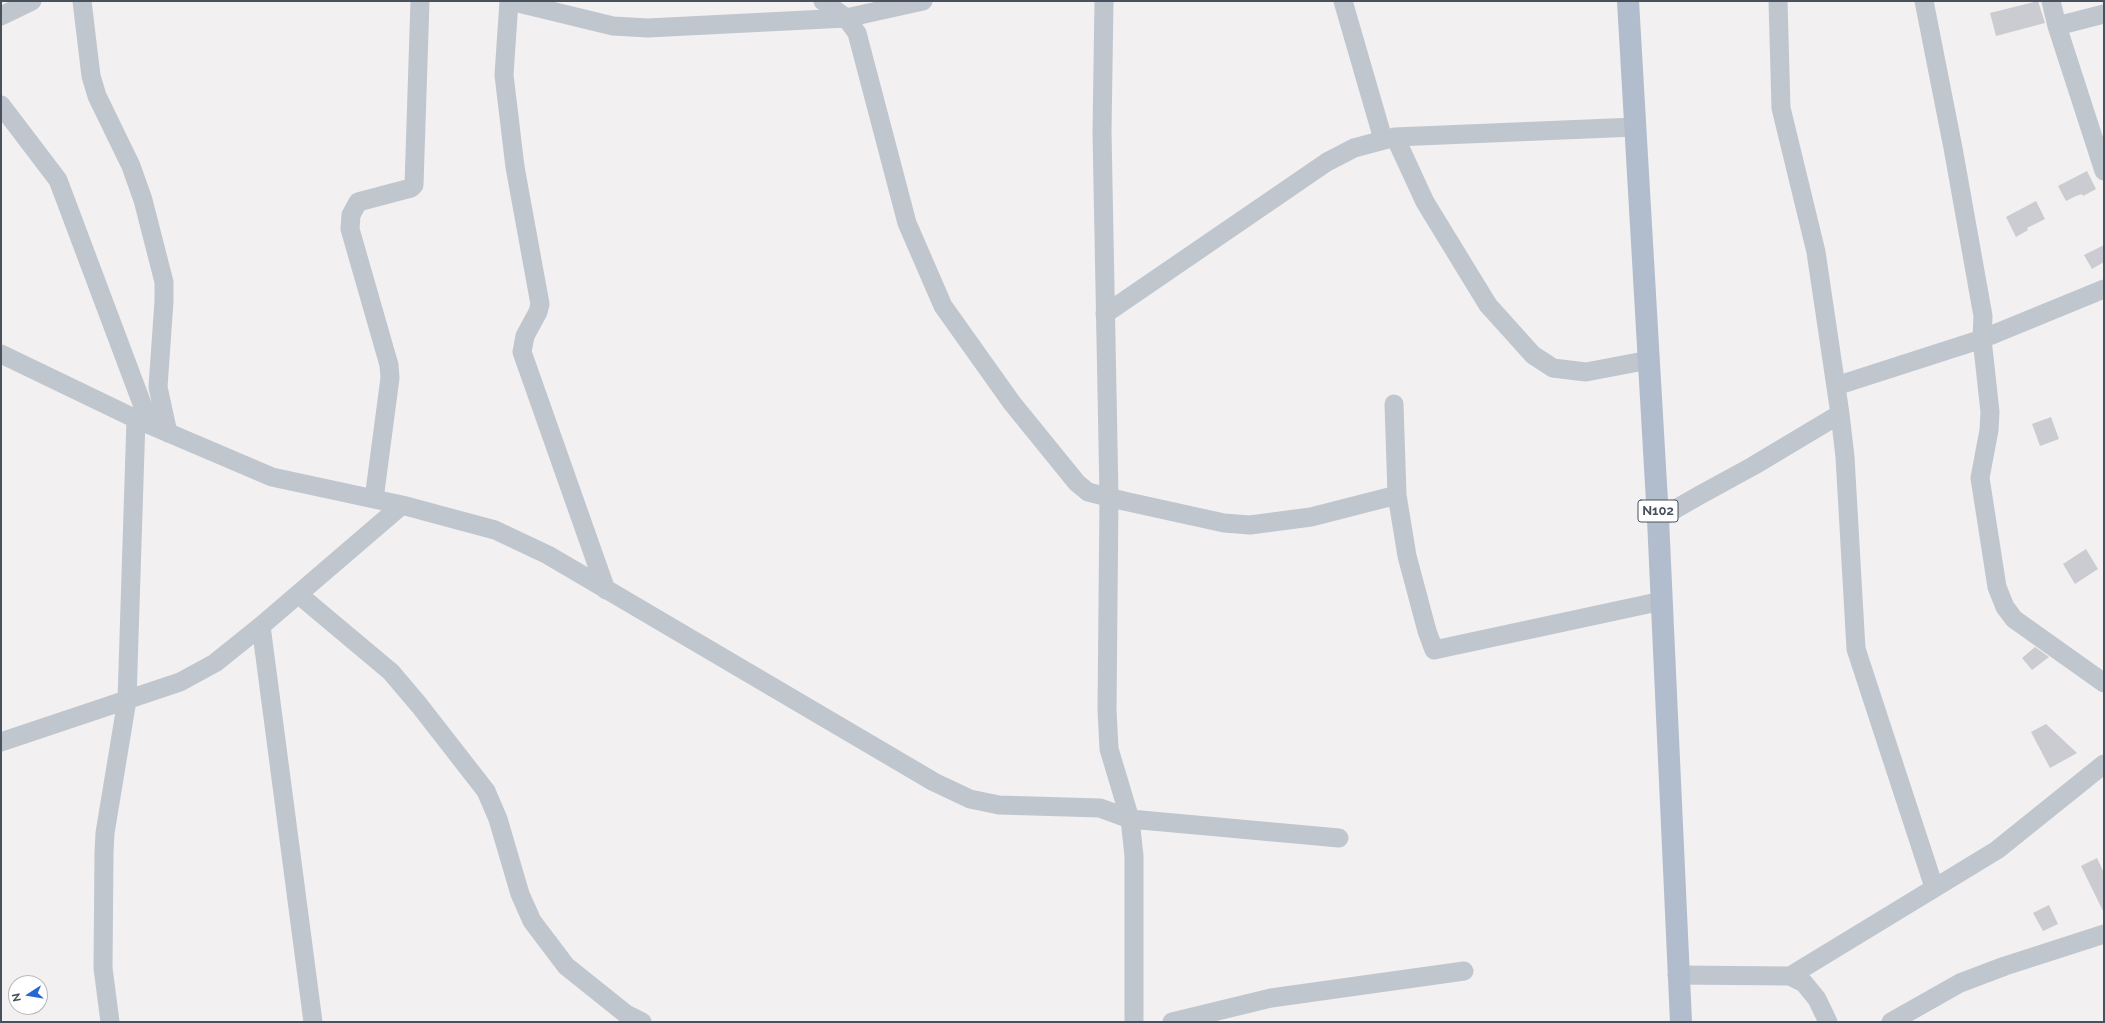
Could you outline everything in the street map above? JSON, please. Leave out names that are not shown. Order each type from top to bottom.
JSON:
[{"type":"main road","name":"N102","points":[[1628,1],[1658,520],[1677,975],[1681,1022]]},
{"type":"street","points":[[4,15],[32,1]]},
{"type":"street","points":[[82,1],[91,76],[97,96],[131,166],[144,200],[164,282],[158,387],[168,433]]},
{"type":"street","points":[[374,499],[390,378],[389,365],[350,230],[352,215],[358,202],[411,188],[414,185],[420,1]]},
{"type":"street","points":[[606,590],[522,352],[525,336],[538,312],[540,304],[515,167],[504,75],[509,1],[613,26],[648,28],[846,18],[923,1]]},
{"type":"street","points":[[823,1],[846,18],[858,38],[907,223],[943,306],[1012,403],[1077,483],[1088,492],[1224,523],[1250,525],[1311,517],[1397,495]]},
{"type":"street","points":[[1104,1],[1102,132],[1109,496],[1107,710],[1109,749],[1130,819],[1134,856],[1134,1022]]},
{"type":"street","points":[[1343,1],[1389,138],[1424,202],[1488,305],[1533,355],[1553,368],[1586,372],[1649,360]]},
{"type":"street","points":[[1778,1],[1780,108],[1816,252],[1840,414],[1845,457],[1856,649],[1934,887]]},
{"type":"street","points":[[1924,1],[1953,148],[1981,308],[1982,339],[1990,412],[1989,430],[1980,478],[1997,587],[2005,607],[2014,619],[2104,683]]},
{"type":"street","points":[[2051,1],[2057,26],[2104,171]]},
{"type":"street","points":[[2057,26],[2104,14]]},
{"type":"street","points":[[1,105],[58,180],[143,422],[127,700],[104,853],[103,968],[110,1022]]},
{"type":"street","points":[[1105,314],[1327,162],[1354,148],[1389,138],[1635,127]]},
{"type":"street","points":[[1836,386],[1982,339],[2104,289]]},
{"type":"street","points":[[1,354],[143,422],[272,476],[402,505],[495,530],[548,555],[934,782],[970,799],[999,805],[1100,808],[1130,819],[1339,838]]},
{"type":"street","points":[[1394,404],[1397,495],[1407,556],[1427,631],[1434,650],[1662,601]]},
{"type":"street","points":[[1658,520],[1840,414]]},
{"type":"street","points":[[1,742],[180,682],[215,662],[261,626],[402,505]]},
{"type":"street","points":[[298,594],[391,672],[419,705],[486,791],[498,819],[520,894],[532,921],[566,966],[630,1019]]},
{"type":"street","points":[[261,626],[313,1022]]},
{"type":"street","points":[[1790,976],[1997,850],[2104,764]]},
{"type":"street","points":[[1891,1022],[1960,983],[2005,966],[2104,934]]},
{"type":"street","points":[[1172,1022],[1271,998],[1464,971]]},
{"type":"street","points":[[1677,975],[1790,976],[1804,983],[1818,999],[1828,1022]]},
{"type":"building","points":[[2038,1],[2045,23],[1996,36],[1990,13]]},
{"type":"building","points":[[2087,171],[2096,189],[2083,196],[2082,194],[2066,201],[2058,186]]},
{"type":"building","points":[[2036,201],[2045,219],[2027,228],[2028,230],[2016,237],[2006,217]]},
{"type":"building","points":[[2104,245],[2104,262],[2092,269],[2084,255]]},
{"type":"building","points":[[2051,417],[2059,439],[2040,446],[2032,424]]},
{"type":"building","points":[[2086,549],[2098,569],[2075,584],[2063,564]]},
{"type":"building","points":[[2035,647],[2049,657],[2032,670],[2022,658]]},
{"type":"building","points":[[2046,724],[2077,753],[2050,768],[2031,732]]},
{"type":"building","points":[[2097,858],[2104,873],[2104,913],[2081,866]]},
{"type":"building","points":[[2049,905],[2058,924],[2043,931],[2033,913]]}]
